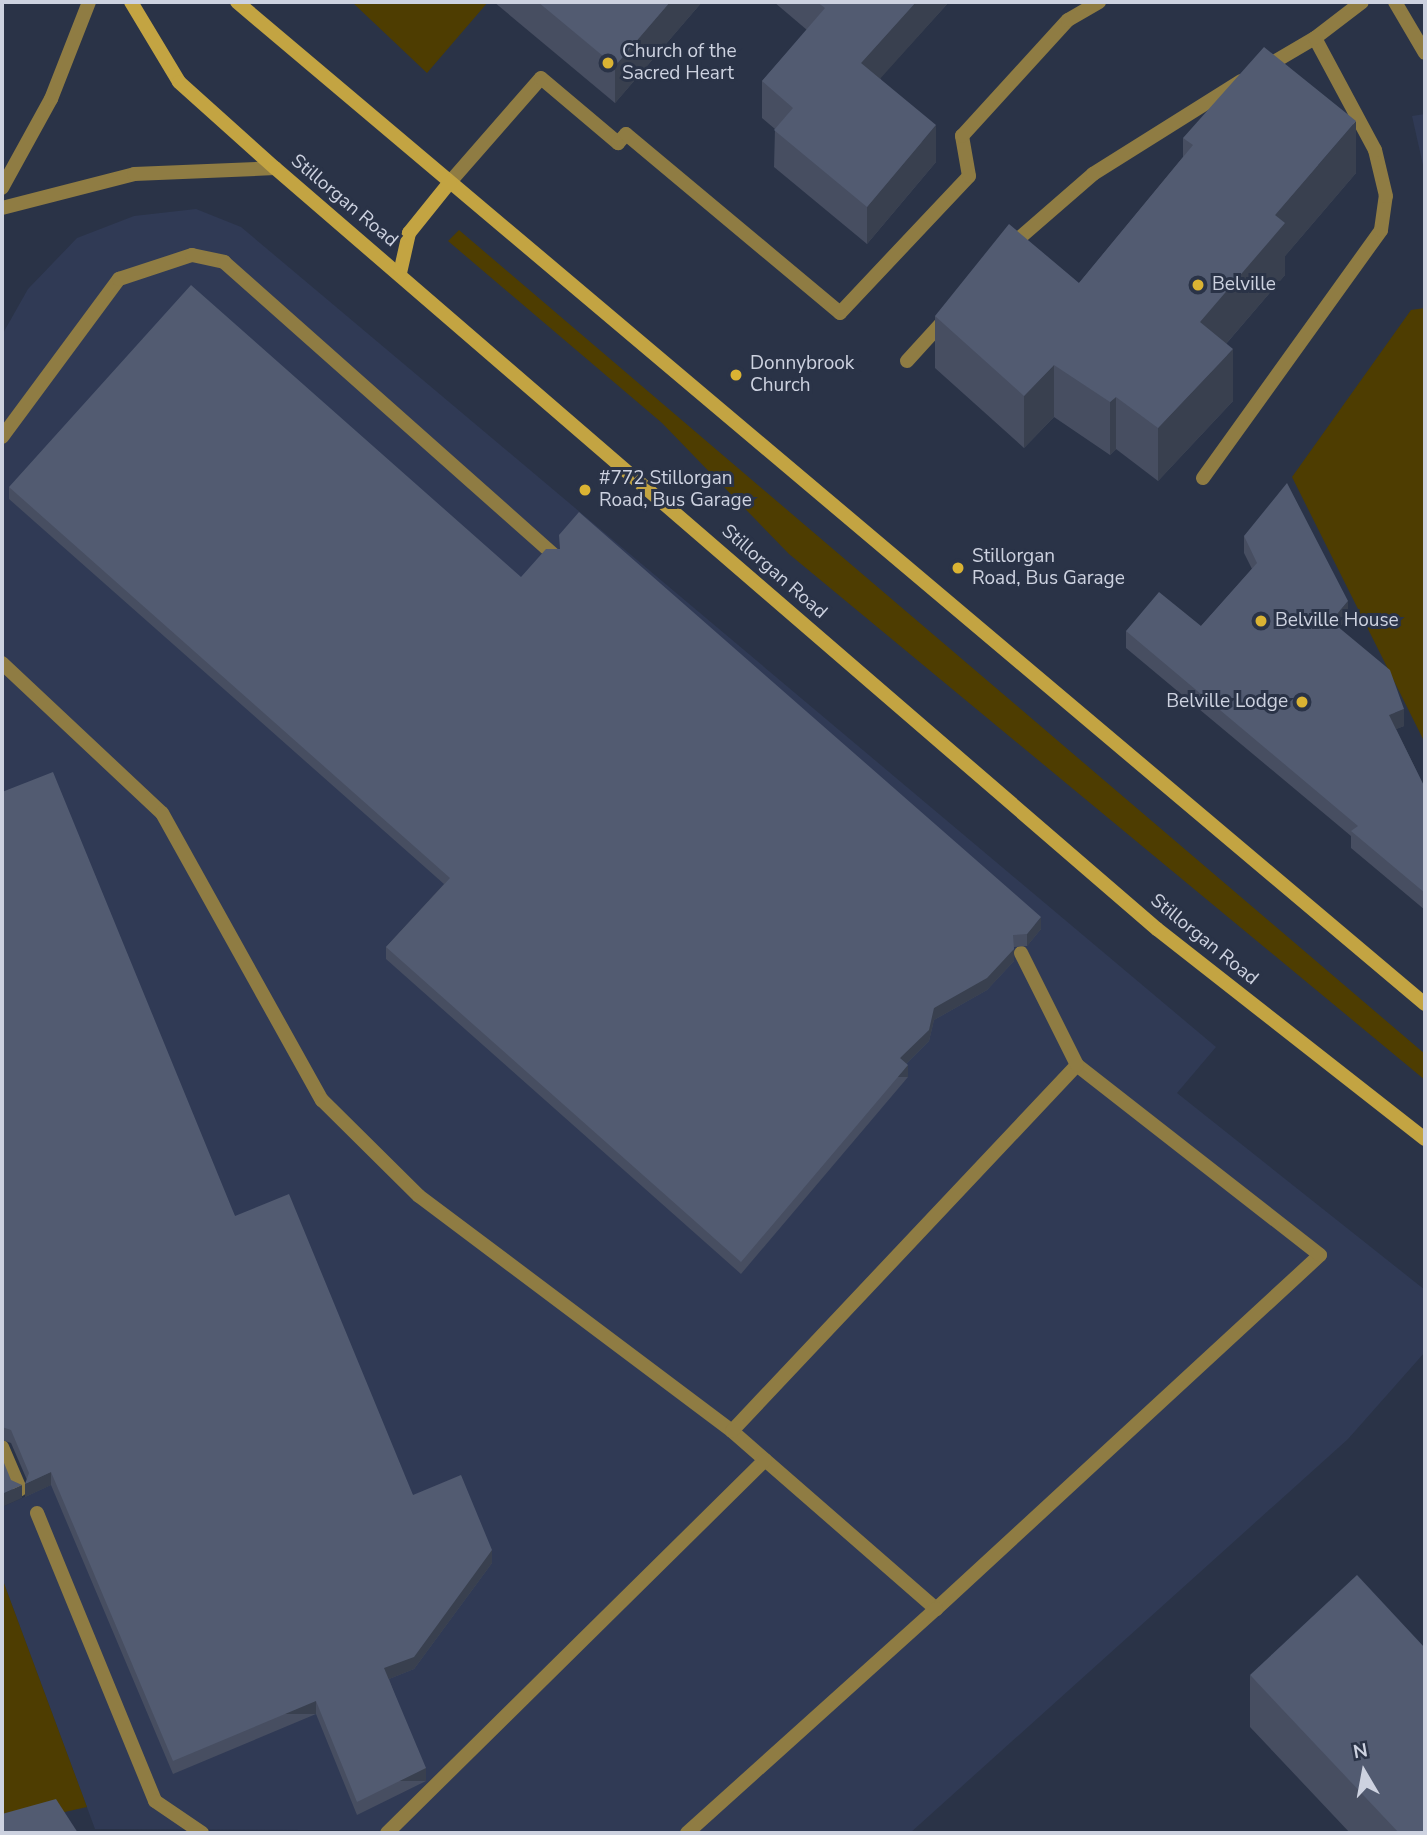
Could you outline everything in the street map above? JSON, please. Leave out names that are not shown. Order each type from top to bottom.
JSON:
[{"type":"main road","name":"Stillorgan Road","points":[[131,2],[179,82],[275,168],[400,273],[1157,929],[1425,1139]]},
{"type":"main road","points":[[237,2],[1425,1004]]},
{"type":"main road","points":[[400,273],[408,233],[450,182]]},
{"type":"street","points":[[2,188],[51,99],[89,2]]},
{"type":"street","points":[[450,182],[541,78],[618,143],[626,134],[840,313],[969,176],[962,136],[1068,20],[1099,2]]},
{"type":"street","points":[[995,262],[1093,174],[1315,38],[1362,2]]},
{"type":"street","points":[[1395,2],[1422,33],[1425,53]]},
{"type":"street","points":[[1203,478],[1381,230],[1386,196],[1374,150],[1315,38]]},
{"type":"street","points":[[2,208],[134,174],[275,168]]},
{"type":"street","points":[[2,437],[119,279],[192,255],[224,262],[552,554]]},
{"type":"street","points":[[907,362],[960,302]]},
{"type":"street","points":[[2,663],[162,813],[322,1100],[419,1196],[732,1431],[936,1609]]},
{"type":"street","points":[[687,1833],[936,1609],[1320,1255],[1077,1065],[1021,953]]},
{"type":"street","points":[[732,1431],[1077,1065]]},
{"type":"street","points":[[2,1447],[20,1489]]},
{"type":"street","points":[[387,1833],[765,1460]]},
{"type":"street","points":[[37,1513],[155,1801],[202,1833]]},
{"type":"shaded area","points":[[352,2],[488,2],[427,73]]},
{"type":"shaded area","points":[[1425,114],[1425,174],[1412,116]]},
{"type":"shaded area","points":[[196,209],[241,227],[1216,1047],[1177,1093],[1425,1290],[1425,1352],[1348,1439],[910,1833],[95,1829],[2,1578],[2,1507],[51,1485],[2,1370],[2,335],[28,289],[77,238],[134,216]]},
{"type":"shaded area","points":[[459,230],[1425,1054],[1425,1080],[789,554],[662,423],[448,241]]},
{"type":"shaded area","points":[[1425,308],[1425,743],[1292,477],[1411,310]]},
{"type":"shaded area","points":[[2,1578],[87,1807],[2,1826]]},
{"type":"building","points":[[538,2],[670,2],[615,66]]},
{"type":"building","points":[[817,2],[916,2],[861,63],[936,125],[867,207],[774,130],[793,108],[762,81],[825,8]]},
{"type":"building","name":"Belville","points":[[1264,47],[1356,121],[1275,215],[1285,223],[1200,322],[1233,349],[1158,428],[1116,397],[1110,402],[1054,365],[1024,396],[935,316],[1009,224],[1079,283],[1193,145],[1183,138]]},
{"type":"building","points":[[191,285],[521,577],[546,549],[560,549],[559,535],[579,512],[1041,917],[1027,934],[1013,935],[1014,949],[987,978],[934,1008],[929,1030],[900,1058],[908,1065],[741,1262],[386,947],[450,878],[9,487]]},
{"type":"building","points":[[1287,483],[1348,601],[1331,621],[1390,670],[1404,709],[1389,715],[1425,788],[1425,893],[1351,831],[1358,826],[1126,631],[1159,592],[1201,626],[1257,563],[1244,536]]},
{"type":"building","points":[[53,772],[235,1216],[289,1194],[413,1495],[461,1475],[492,1550],[414,1657],[384,1668],[426,1768],[357,1802],[316,1701],[173,1761],[51,1472],[25,1484],[29,1473],[11,1430],[2,1427],[2,792]]},
{"type":"building","points":[[2,1458],[11,1480],[22,1485],[2,1494]]},
{"type":"building","points":[[1357,1575],[1425,1648],[1425,1833],[1399,1833],[1250,1675]]},
{"type":"building","points":[[56,1799],[78,1833],[2,1833],[2,1814]]},
{"type":"place","name":"Church of the Sacred Heart","points":[[608,63]]},
{"type":"place","name":"Belville","points":[[1198,285]]},
{"type":"place","name":"Donnybrook Church","points":[[736,375]]},
{"type":"place","name":"#772 Stillorgan Road, Bus Garage","points":[[585,490]]},
{"type":"place","name":"Stillorgan Road, Bus Garage","points":[[958,568]]},
{"type":"place","name":"Belville House","points":[[1261,621]]},
{"type":"place","name":"Belville Lodge","points":[[1302,702]]}]
